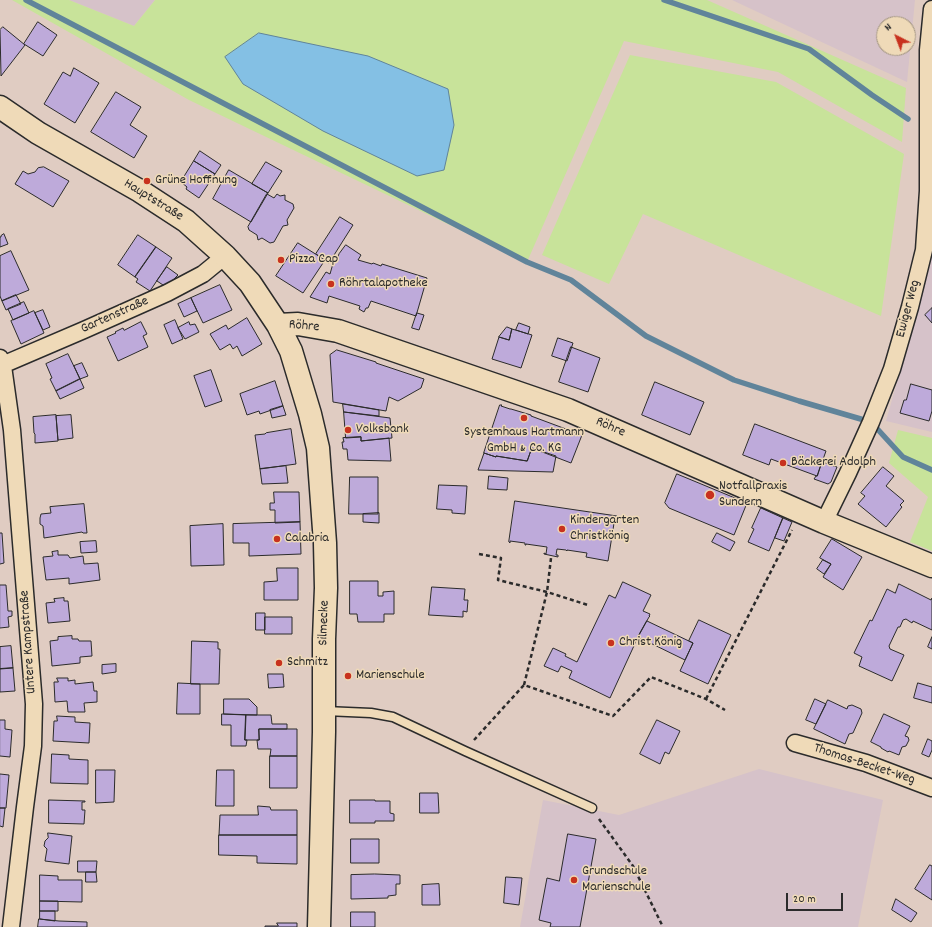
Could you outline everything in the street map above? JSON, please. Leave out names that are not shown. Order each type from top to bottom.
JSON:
[{"type":"main road","name":"Hauptstraße","points":[[0,107],[38,133],[140,191],[186,221],[225,256],[250,283],[278,325]]},
{"type":"main road","name":"Röhre","points":[[278,325],[298,324],[338,331],[568,410],[824,522],[932,566]]},
{"type":"main road","name":"Silmecke","points":[[278,325],[290,351],[310,414],[318,448],[325,543],[326,588],[319,927]]},
{"type":"street","name":"Ewiger Weg","points":[[824,522],[871,422],[892,369],[910,307],[924,250],[928,191],[930,116],[928,50],[932,9]]},
{"type":"street","name":"Gartenstraße","points":[[1,363],[167,293],[203,274],[225,256]]},
{"type":"street","name":"Untere Kampstraße","points":[[1,363],[12,430],[34,704],[33,746],[11,927]]},
{"type":"street","name":"Thomas-Becket-Weg","points":[[795,744],[866,763],[932,788]]},
{"type":"lane","points":[[324,711],[371,713],[393,717],[592,808]]},
{"type":"path","points":[[706,699],[801,512]]},
{"type":"path","points":[[479,554],[501,558],[498,580],[547,592],[588,605]]},
{"type":"path","points":[[465,751],[524,685],[547,592],[551,558]]},
{"type":"path","points":[[524,685],[613,716],[651,677],[706,699],[726,710]]},
{"type":"path","points":[[592,808],[633,866],[663,927]]},
{"type":"shaded area","points":[[69,0],[155,0],[134,26]]},
{"type":"shaded area","points":[[732,0],[915,0],[913,16],[876,16],[876,56],[910,56],[907,82]]},
{"type":"shaded area","points":[[932,250],[932,432],[886,421],[930,266]]},
{"type":"shaded area","points":[[759,769],[883,800],[858,927],[520,927],[543,800],[619,815]]},
{"type":"green space","points":[[12,0],[69,0],[134,26],[155,0],[707,0],[906,88],[902,142],[778,72],[624,41],[527,262],[189,100]]},
{"type":"green space","points":[[630,55],[776,82],[904,154],[881,316],[643,214],[609,284],[542,255]]},
{"type":"green space","points":[[898,430],[932,438],[932,551],[910,542],[928,497],[889,463]]},
{"type":"water","points":[[259,33],[368,56],[448,89],[454,125],[444,170],[417,176],[323,131],[243,84],[225,57]]},
{"type":"building","points":[[38,22],[57,35],[43,56],[24,44]]},
{"type":"building","points":[[3,27],[25,45],[1,76],[0,30]]},
{"type":"building","points":[[74,68],[99,83],[75,123],[44,104],[63,72],[70,76]]},
{"type":"building","points":[[116,92],[141,107],[130,125],[147,136],[134,158],[91,132]]},
{"type":"building","points":[[200,151],[221,165],[215,174],[194,161]]},
{"type":"building","points":[[194,161],[215,174],[199,198],[186,189],[187,187],[181,182]]},
{"type":"building","points":[[266,162],[282,171],[268,193],[252,184]]},
{"type":"building","points":[[44,167],[69,181],[53,207],[15,184],[23,171],[28,174],[35,172],[38,168]]},
{"type":"building","points":[[229,170],[268,193],[251,222],[213,199]]},
{"type":"building","points":[[267,194],[274,198],[277,194],[280,196],[285,195],[285,200],[293,204],[294,208],[287,220],[288,225],[283,226],[274,242],[270,243],[262,238],[258,240],[257,235],[249,230],[248,227]]},
{"type":"building","points":[[340,217],[353,225],[329,263],[316,254]]},
{"type":"building","points":[[4,234],[8,244],[0,247],[0,237]]},
{"type":"building","points":[[138,235],[156,247],[135,277],[118,265]]},
{"type":"building","points":[[298,243],[325,260],[303,293],[276,276]]},
{"type":"building","points":[[346,245],[361,255],[358,260],[381,266],[382,264],[427,278],[416,316],[371,301],[368,308],[366,308],[364,312],[359,309],[360,306],[329,296],[327,303],[310,297],[326,272],[330,274],[334,260],[336,261]]},
{"type":"building","points":[[156,247],[172,258],[150,291],[136,282],[138,279],[135,277]]},
{"type":"building","points":[[11,251],[29,290],[2,301],[0,296],[0,256]]},
{"type":"building","points":[[167,267],[178,275],[166,287],[157,281]]},
{"type":"building","points":[[220,285],[232,310],[203,323],[191,298]]},
{"type":"building","points":[[16,295],[21,304],[6,310],[2,301]]},
{"type":"building","points":[[191,298],[197,311],[184,317],[178,304]]},
{"type":"building","points":[[24,302],[29,313],[13,320],[8,309]]},
{"type":"building","points":[[932,308],[932,323],[925,315]]},
{"type":"building","points":[[43,310],[50,327],[43,330],[35,313]]},
{"type":"building","points":[[34,311],[44,333],[21,344],[11,321]]},
{"type":"building","points":[[417,313],[424,315],[419,330],[412,328]]},
{"type":"building","points":[[247,318],[262,344],[242,356],[237,346],[233,349],[230,344],[220,350],[210,334],[226,325],[228,329]]},
{"type":"building","points":[[175,320],[183,339],[172,344],[164,325]]},
{"type":"building","points":[[141,322],[147,334],[143,336],[148,347],[118,361],[107,337],[123,328],[124,330]]},
{"type":"building","points":[[189,322],[190,325],[195,324],[199,332],[185,339],[178,328]]},
{"type":"building","points":[[519,323],[530,327],[528,334],[516,330]]},
{"type":"building","points":[[507,327],[512,329],[509,340],[499,337]]},
{"type":"building","points":[[512,329],[532,335],[521,368],[492,359],[499,337],[509,340]]},
{"type":"building","points":[[558,338],[573,343],[567,361],[552,356]]},
{"type":"building","points":[[571,347],[600,358],[588,392],[559,382]]},
{"type":"building","points":[[337,350],[424,379],[421,388],[398,401],[389,397],[386,411],[333,402],[330,355]]},
{"type":"building","points":[[68,354],[80,379],[56,391],[50,379],[52,378],[46,364]]},
{"type":"building","points":[[82,363],[88,376],[80,379],[74,366]]},
{"type":"building","points":[[211,370],[222,401],[205,407],[194,376]]},
{"type":"building","points":[[80,379],[84,388],[60,399],[56,391]]},
{"type":"building","points":[[275,381],[283,406],[260,414],[259,411],[247,415],[240,394]]},
{"type":"building","points":[[655,382],[704,402],[690,435],[642,415]]},
{"type":"building","points":[[911,384],[932,390],[932,411],[929,421],[900,413]]},
{"type":"building","points":[[343,404],[379,410],[379,416],[344,412]]},
{"type":"building","points":[[500,405],[531,415],[582,435],[571,463],[532,448],[527,461],[496,457],[484,453]]},
{"type":"building","points":[[283,406],[286,415],[272,418],[270,410]]},
{"type":"building","points":[[344,412],[390,418],[392,438],[361,441],[361,437],[346,438]]},
{"type":"building","points":[[56,415],[58,441],[35,443],[33,417]]},
{"type":"building","points":[[71,415],[73,438],[58,440],[56,416]]},
{"type":"building","points":[[755,424],[826,451],[817,476],[771,459],[769,465],[743,455]]},
{"type":"building","points":[[291,429],[296,464],[260,469],[255,435]]},
{"type":"building","points":[[361,437],[361,441],[389,438],[391,461],[348,460],[347,449],[343,449],[343,438]]},
{"type":"building","points":[[532,448],[556,456],[553,472],[478,470],[484,453],[496,457],[527,461]]},
{"type":"building","points":[[822,462],[837,467],[831,482],[828,484],[814,479],[817,476]]},
{"type":"building","points":[[286,466],[288,483],[262,484],[260,469]]},
{"type":"building","points":[[883,467],[894,476],[886,486],[904,501],[900,505],[902,507],[886,527],[858,504],[865,496],[861,493]]},
{"type":"building","points":[[677,474],[747,503],[734,535],[669,508],[665,503]]},
{"type":"building","points":[[489,476],[508,478],[507,490],[488,489]]},
{"type":"building","points":[[350,477],[378,477],[378,514],[349,514]]},
{"type":"building","points":[[439,485],[467,486],[465,514],[452,513],[452,510],[437,509]]},
{"type":"building","points":[[274,492],[299,492],[300,522],[275,523],[275,510],[270,510],[270,503],[274,503]]},
{"type":"building","name":"Kindergarten Christkönig","points":[[515,501],[617,516],[615,517],[608,561],[586,557],[587,553],[557,549],[556,555],[558,555],[558,557],[544,554],[546,554],[547,547],[525,545],[525,543],[510,541],[510,543],[509,542]]},
{"type":"building","points":[[84,504],[87,533],[82,532],[44,538],[43,526],[40,524],[41,514],[51,513],[50,507]]},
{"type":"building","points":[[761,508],[783,518],[769,551],[748,542],[754,529],[752,528]]},
{"type":"building","points":[[379,513],[379,523],[363,522],[363,514]]},
{"type":"building","points":[[783,518],[792,522],[784,541],[775,538]]},
{"type":"building","points":[[300,522],[301,554],[249,556],[249,543],[233,543],[233,524]]},
{"type":"building","points":[[223,524],[224,565],[191,566],[190,526]]},
{"type":"building","points":[[0,533],[2,533],[4,563],[0,564]]},
{"type":"building","points":[[717,533],[735,542],[730,551],[712,542]]},
{"type":"building","points":[[832,539],[862,557],[843,590],[823,577],[831,564],[820,558]]},
{"type":"building","points":[[96,541],[97,552],[81,553],[80,542]]},
{"type":"building","points":[[58,551],[58,555],[68,555],[70,558],[83,556],[84,564],[98,563],[100,580],[69,584],[69,578],[46,580],[43,557],[53,556],[52,552]]},
{"type":"building","points":[[823,560],[831,564],[824,574],[817,569]]},
{"type":"building","points":[[277,568],[298,568],[298,600],[264,600],[264,582],[277,581]]},
{"type":"building","points":[[350,581],[378,581],[378,596],[383,596],[383,592],[394,591],[394,614],[384,614],[384,622],[358,622],[357,614],[350,614]]},
{"type":"building","name":"Christ König","points":[[623,582],[651,595],[643,611],[650,614],[650,616],[638,637],[610,698],[569,678],[572,671],[561,666],[558,672],[544,666],[553,648],[566,654],[565,656],[577,662],[609,595],[615,598]]},
{"type":"building","points":[[899,584],[931,600],[932,598],[932,630],[913,621],[912,623],[906,619],[903,620],[889,646],[890,649],[904,655],[892,681],[859,666],[862,657],[854,653],[870,620],[872,621],[887,589],[895,593]]},
{"type":"building","points":[[0,585],[6,585],[8,611],[12,611],[12,616],[8,617],[9,627],[0,628]]},
{"type":"building","points":[[432,587],[465,589],[464,600],[468,600],[467,612],[463,611],[463,617],[429,615]]},
{"type":"building","points":[[64,598],[64,601],[68,601],[70,621],[48,623],[46,603],[55,602],[54,599]]},
{"type":"building","points":[[256,613],[265,613],[265,630],[256,630]]},
{"type":"building","points":[[265,617],[292,617],[292,634],[265,634]]},
{"type":"building","points":[[699,620],[731,635],[708,684],[680,671],[693,643],[689,641]]},
{"type":"building","points":[[647,621],[693,643],[685,660],[638,637]]},
{"type":"building","points":[[72,636],[72,639],[78,639],[79,641],[91,641],[92,656],[80,657],[80,663],[52,666],[50,641],[58,640],[58,637]]},
{"type":"building","points":[[932,637],[932,649],[928,647]]},
{"type":"building","points":[[192,641],[218,642],[218,649],[220,649],[219,684],[191,684]]},
{"type":"building","points":[[11,646],[13,668],[0,669],[0,647]]},
{"type":"building","points":[[116,664],[116,672],[102,674],[102,665]]},
{"type":"building","points":[[13,668],[15,691],[0,692],[0,669]]},
{"type":"building","points":[[268,674],[283,674],[284,687],[269,688]]},
{"type":"building","points":[[57,678],[68,678],[68,681],[75,680],[75,684],[93,682],[94,691],[97,691],[97,702],[84,703],[85,712],[68,712],[67,701],[55,702],[54,682],[58,682]]},
{"type":"building","points":[[178,683],[200,684],[200,714],[177,714]]},
{"type":"building","points":[[918,683],[932,687],[932,703],[914,698]]},
{"type":"building","points":[[224,699],[249,699],[257,707],[257,715],[224,714]]},
{"type":"building","points":[[815,699],[826,704],[816,724],[806,720]]},
{"type":"building","points":[[828,700],[847,709],[848,706],[852,705],[861,709],[862,713],[853,733],[849,734],[845,744],[814,729]]},
{"type":"building","points":[[222,714],[246,715],[246,746],[231,746],[231,725],[222,725]]},
{"type":"building","points":[[884,714],[910,726],[905,736],[908,737],[909,740],[906,746],[902,747],[899,755],[889,751],[888,752],[871,742]]},
{"type":"building","points":[[246,715],[271,715],[272,724],[287,724],[287,729],[259,729],[259,740],[245,740]]},
{"type":"building","points":[[57,716],[75,717],[75,722],[90,723],[89,743],[53,741],[54,721],[57,721]]},
{"type":"building","points":[[0,720],[5,720],[5,729],[12,730],[10,757],[0,756]]},
{"type":"building","points":[[657,720],[680,731],[669,754],[665,752],[660,764],[640,754]]},
{"type":"building","points":[[259,729],[297,729],[297,756],[270,756],[271,749],[258,749],[257,740],[259,740]]},
{"type":"building","points":[[928,739],[932,741],[932,750],[929,757],[922,754]]},
{"type":"building","points":[[52,754],[69,755],[69,759],[88,760],[88,784],[51,783]]},
{"type":"building","points":[[270,756],[297,756],[297,788],[270,788]]},
{"type":"building","points":[[96,770],[115,770],[114,802],[96,803]]},
{"type":"building","points":[[217,770],[234,770],[234,806],[216,806]]},
{"type":"building","points":[[0,774],[9,775],[6,808],[0,808]]},
{"type":"building","points":[[420,793],[438,793],[439,813],[420,813]]},
{"type":"building","points":[[49,800],[85,801],[82,802],[82,810],[85,810],[84,824],[49,823]]},
{"type":"building","points":[[350,800],[390,801],[390,813],[394,814],[394,821],[350,823]]},
{"type":"building","points":[[258,806],[270,807],[271,810],[297,810],[297,835],[219,835],[220,815],[258,815]]},
{"type":"building","points":[[0,808],[5,808],[3,827],[0,826]]},
{"type":"building","points":[[48,833],[72,836],[69,864],[45,861],[47,849],[44,846],[45,841],[48,838]]},
{"type":"building","name":"Grundschule Marienschule","points":[[568,834],[596,839],[580,927],[550,927],[551,923],[539,920],[547,878],[559,881]]},
{"type":"building","points":[[219,835],[297,835],[297,864],[257,863],[257,856],[219,855]]},
{"type":"building","points":[[351,839],[379,839],[379,863],[351,863]]},
{"type":"building","points":[[78,861],[97,861],[96,872],[78,872]]},
{"type":"building","points":[[930,865],[932,866],[932,900],[915,889]]},
{"type":"building","points":[[86,872],[96,872],[97,882],[86,882]]},
{"type":"building","points":[[40,875],[58,876],[58,880],[82,880],[82,902],[40,901]]},
{"type":"building","points":[[351,875],[400,875],[400,884],[396,884],[396,895],[388,896],[388,898],[351,899]]},
{"type":"building","points":[[506,877],[522,878],[519,905],[504,903]]},
{"type":"building","points":[[439,884],[440,905],[422,905],[422,885]]},
{"type":"building","points":[[896,899],[917,913],[911,922],[892,910]]},
{"type":"building","points":[[40,901],[58,901],[58,911],[40,911]]},
{"type":"building","points":[[40,911],[55,911],[55,921],[40,919]]},
{"type":"building","points":[[351,912],[375,912],[375,927],[351,927]]},
{"type":"building","points":[[39,919],[87,922],[87,927],[38,927]]},
{"type":"building","points":[[277,923],[297,923],[297,927],[265,927],[278,926]]},
{"type":"waterway","points":[[26,0],[527,262],[571,280],[646,336],[734,380],[871,422],[903,457],[932,470]]},
{"type":"waterway","points":[[664,0],[809,49],[908,119]]},
{"type":"place","name":"Grüne Hoffnung","points":[[147,181]]},
{"type":"place","name":"Pizza Cap","points":[[281,260]]},
{"type":"place","name":"Röhrtalapotheke","points":[[331,284]]},
{"type":"place","name":"Systemhaus Hartmann GmbH & Co. KG","points":[[524,418]]},
{"type":"place","name":"Volksbank","points":[[348,430]]},
{"type":"place","name":"Bäckerei Adolph","points":[[783,463]]},
{"type":"place","name":"Notfallpraxis Sundern","points":[[710,495]]},
{"type":"place","name":"Kindergarten Christkönig","points":[[562,529]]},
{"type":"place","name":"Calabria","points":[[277,539]]},
{"type":"place","name":"Christ König","points":[[611,643]]},
{"type":"place","name":"Schmitz","points":[[279,663]]},
{"type":"place","name":"Marienschule","points":[[348,676]]},
{"type":"place","name":"Grundschule Marienschule","points":[[574,880]]}]
